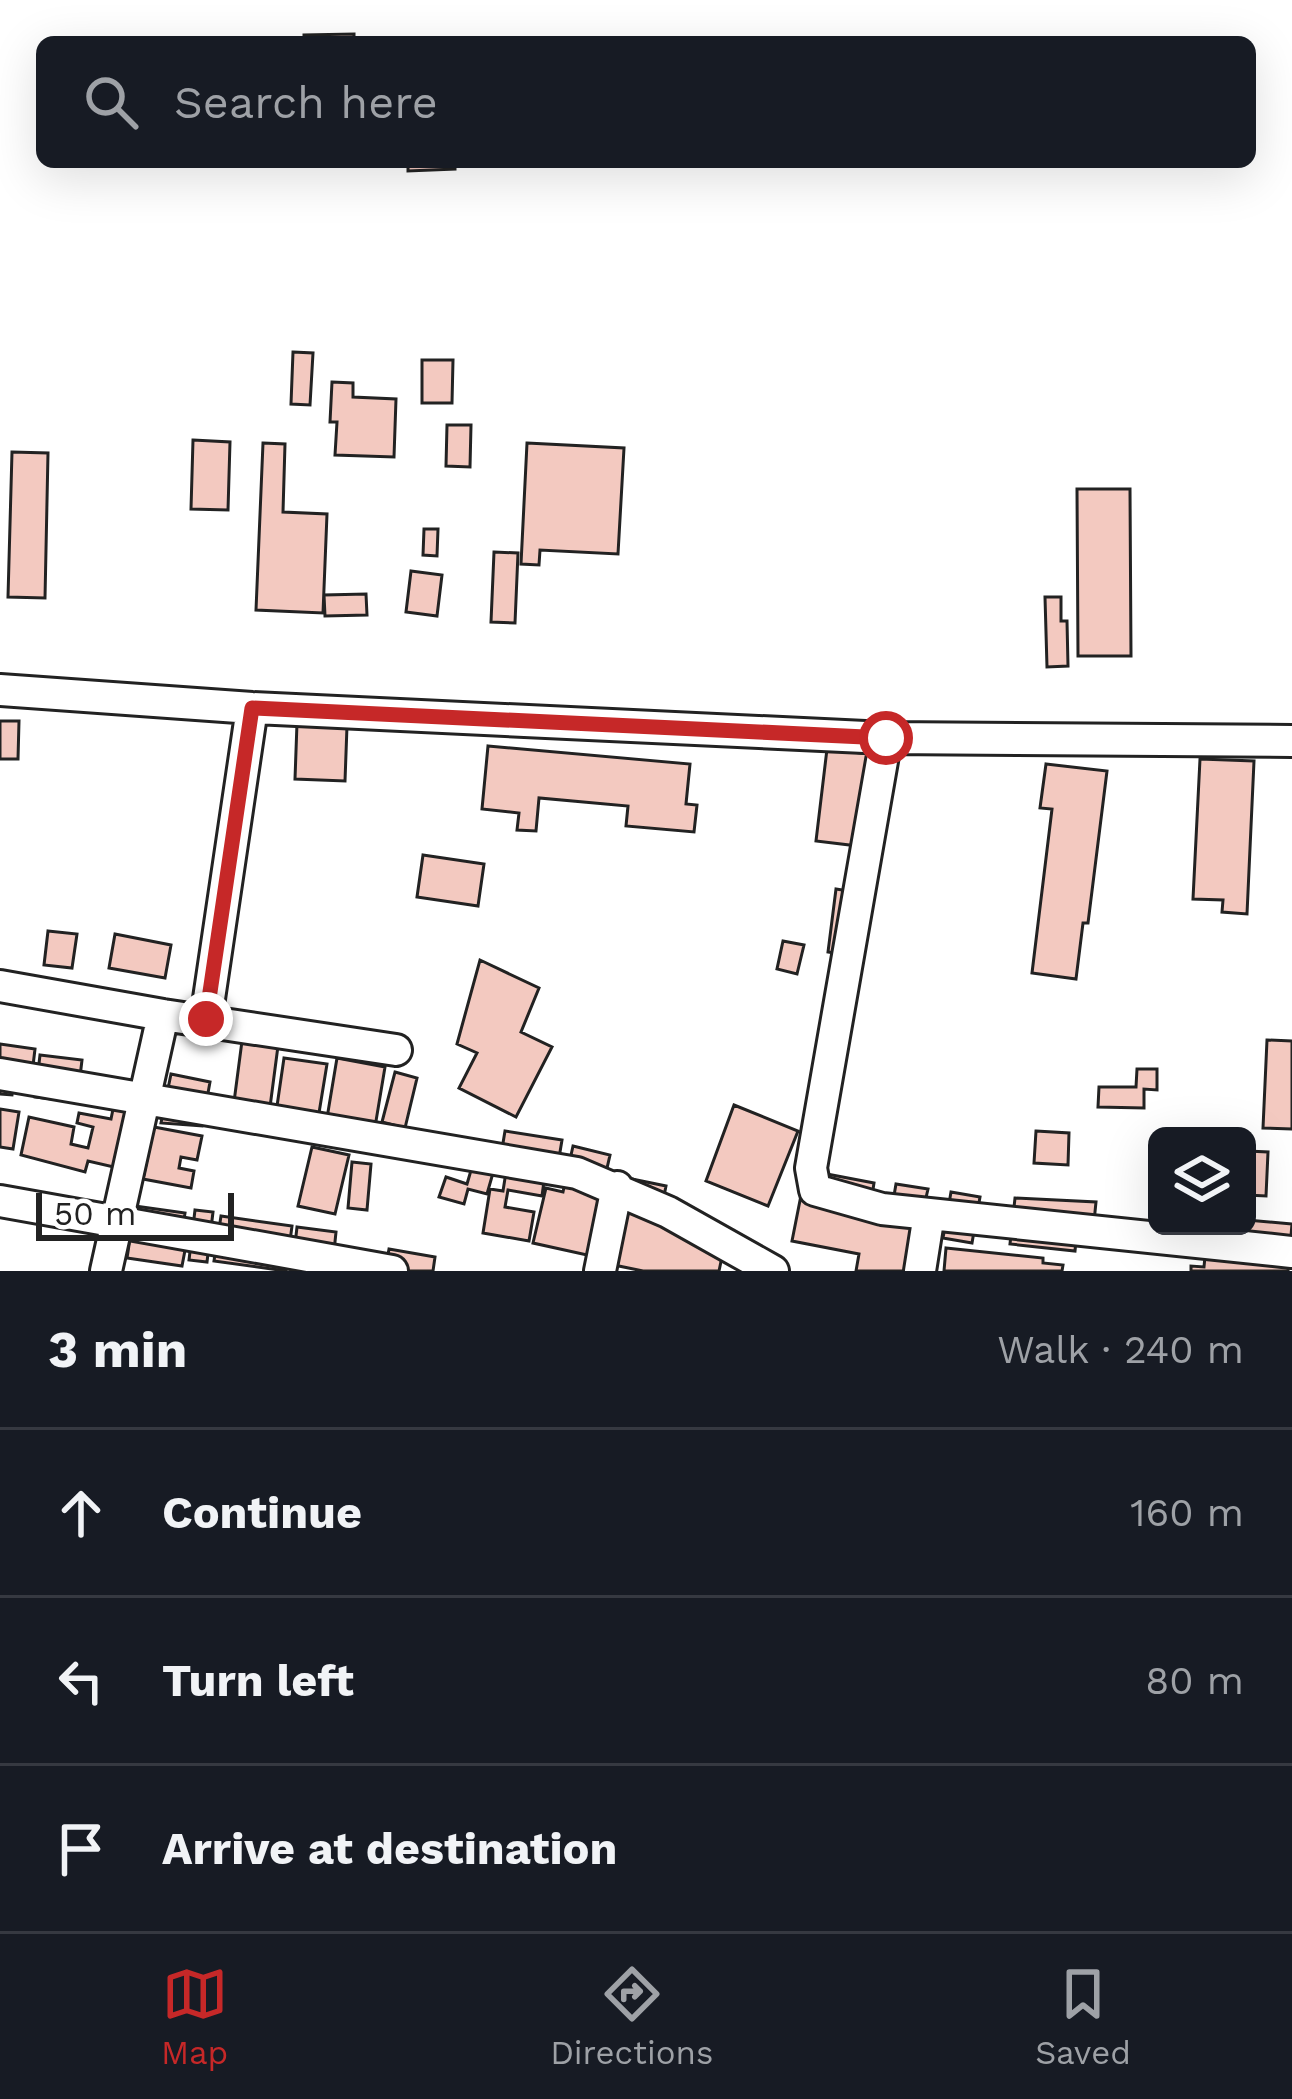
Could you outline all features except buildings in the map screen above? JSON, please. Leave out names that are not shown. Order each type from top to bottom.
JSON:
[{"type":"street","points":[[0,691],[252,708],[886,738],[1292,741]]},
{"type":"street","points":[[206,1019],[252,708]]},
{"type":"street","points":[[886,738],[811,1178],[815,1190],[882,1209],[1292,1252]]},
{"type":"street","points":[[0,986],[396,1050]]},
{"type":"street","points":[[106,1271],[164,1016]]},
{"type":"street","points":[[0,1074],[577,1174],[616,1187],[773,1271]]},
{"type":"street","points":[[600,1271],[616,1187]]},
{"type":"street","points":[[0,1201],[392,1271]]},
{"type":"street","points":[[920,1271],[928,1214]]},
{"type":"route","points":[[206,1019],[252,708],[886,738]]}]
